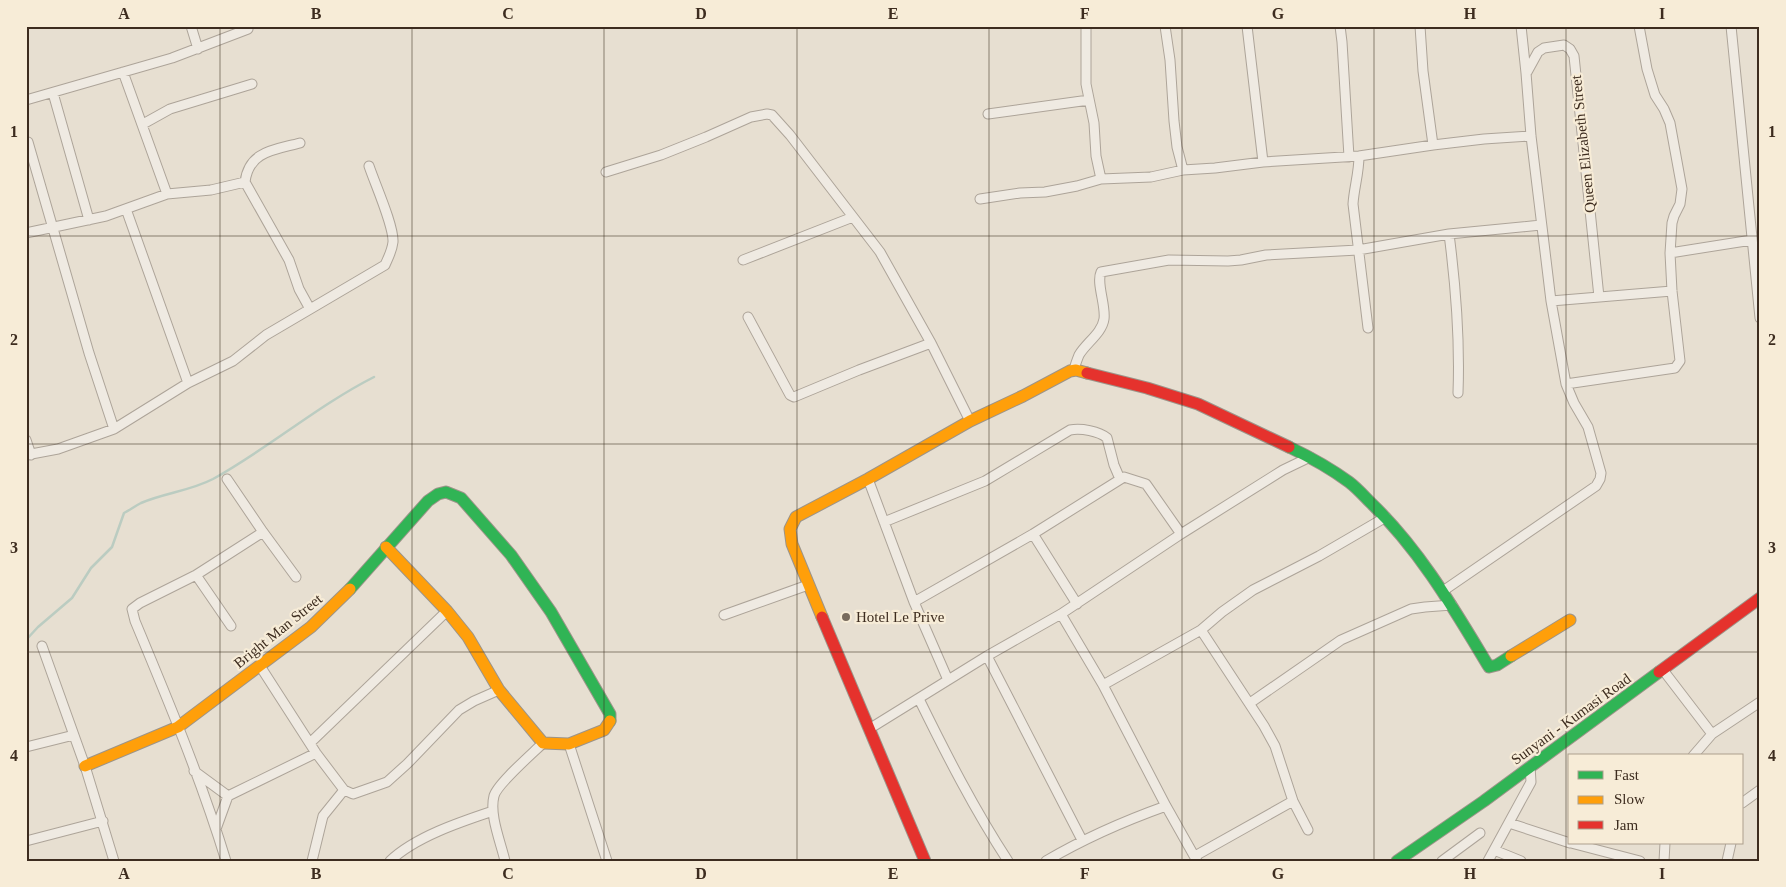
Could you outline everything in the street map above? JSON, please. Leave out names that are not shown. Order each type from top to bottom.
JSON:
[{"type":"street","points":[[191,26],[198,49]]},
{"type":"street","points":[[1086,26],[1085,73],[1094,123],[1096,156],[1101,179]]},
{"type":"street","points":[[1165,26],[1170,60],[1175,130],[1183,170]]},
{"type":"street","points":[[1247,26],[1263,162]]},
{"type":"street","points":[[1340,26],[1349,157]]},
{"type":"street","points":[[1420,26],[1423,71],[1433,145]]},
{"type":"street","points":[[1443,591],[1596,486],[1601,473],[1588,427],[1574,404],[1566,384],[1551,301],[1531,136],[1521,26]]},
{"type":"street","points":[[1566,384],[1675,368],[1680,361],[1672,292],[1670,253],[1674,216],[1680,204],[1682,189],[1670,123],[1655,95],[1647,69],[1639,26]]},
{"type":"street","points":[[1731,26],[1760,318]]},
{"type":"street","points":[[26,100],[198,49],[248,29]]},
{"type":"street","name":"Queen Elizabeth Street","points":[[1526,72],[1538,52],[1544,48],[1564,46],[1570,49],[1574,56],[1599,297]]},
{"type":"street","points":[[123,72],[167,194]]},
{"type":"street","points":[[143,124],[170,109],[252,84]]},
{"type":"street","points":[[53,93],[89,220]]},
{"type":"street","points":[[988,114],[1089,100]]},
{"type":"street","points":[[606,172],[660,155],[751,117],[767,114],[776,119],[880,252],[931,343],[970,421]]},
{"type":"street","points":[[980,199],[1020,193],[1045,192],[1101,179],[1151,177],[1183,170],[1263,162],[1349,157],[1484,139],[1531,136]]},
{"type":"street","points":[[28,142],[88,353],[114,429]]},
{"type":"street","points":[[300,143],[270,151],[254,160],[247,170],[245,182],[289,260],[299,289],[310,309]]},
{"type":"street","points":[[1358,156],[1359,166],[1353,204],[1368,328]]},
{"type":"street","points":[[26,440],[28,455],[58,449],[114,429],[188,383],[233,361],[266,335],[384,265],[391,253],[393,242],[392,230],[369,166]]},
{"type":"street","points":[[26,233],[106,216],[167,194],[206,191],[245,182]]},
{"type":"street","points":[[126,209],[188,383]]},
{"type":"street","points":[[743,260],[853,217]]},
{"type":"street","points":[[1074,370],[1079,355],[1104,321],[1099,278],[1101,272],[1169,260],[1241,260],[1266,255],[1358,250],[1449,234],[1541,225]]},
{"type":"street","points":[[1449,234],[1457,298],[1460,350],[1458,393]]},
{"type":"street","points":[[1670,253],[1752,240]]},
{"type":"street","points":[[1551,301],[1672,292]]},
{"type":"street","points":[[748,317],[790,395],[794,397],[931,343]]},
{"type":"street","points":[[925,861],[808,585],[792,543],[791,524],[796,517],[868,479],[970,421],[1074,370],[1147,388],[1198,404],[1310,457],[1349,482],[1386,517],[1418,555],[1452,605],[1489,667],[1497,665],[1570,620]]},
{"type":"street","points":[[884,522],[992,477],[1070,430],[1081,429],[1104,435],[1108,438],[1114,465],[1120,479]]},
{"type":"street","points":[[869,729],[987,656],[1077,604],[1181,534],[1283,470],[1310,457]]},
{"type":"street","points":[[914,602],[1033,534],[1124,477],[1146,484],[1181,534]]},
{"type":"street","points":[[228,479],[263,532],[296,576]]},
{"type":"street","points":[[868,479],[914,602],[948,680]]},
{"type":"street","name":"Bright Man Street","points":[[85,766],[178,727],[260,666],[318,621],[344,596],[386,546],[428,501],[438,494],[446,492],[461,498],[511,555],[551,612],[610,714],[610,723],[604,730],[569,744]]},
{"type":"street","points":[[1103,686],[1201,630],[1253,590],[1319,556],[1386,517]]},
{"type":"street","points":[[226,861],[178,727],[135,621],[132,609],[196,574],[263,532]]},
{"type":"street","points":[[1033,534],[1077,604]]},
{"type":"street","points":[[386,546],[468,636],[499,690],[543,743]]},
{"type":"street","points":[[196,574],[230,626]]},
{"type":"street","points":[[724,615],[808,585]]},
{"type":"street","name":"Sunyani - Kumasi Road","points":[[1397,861],[1484,801],[1760,598]]},
{"type":"street","points":[[1250,703],[1340,640],[1411,609],[1452,605]]},
{"type":"street","points":[[310,743],[447,611]]},
{"type":"street","points":[[1061,614],[1103,686],[1166,806],[1196,858],[1293,801]]},
{"type":"street","points":[[1201,630],[1250,703],[1275,746],[1293,801],[1308,830]]},
{"type":"street","points":[[42,646],[85,766],[114,861]]},
{"type":"street","points":[[987,656],[1082,840]]},
{"type":"street","points":[[260,666],[316,753],[344,790],[353,794],[387,782],[459,710],[499,690]]},
{"type":"street","points":[[1663,670],[1712,734]]},
{"type":"street","points":[[919,699],[953,767],[1008,861]]},
{"type":"street","points":[[1695,754],[1712,734],[1760,702]]},
{"type":"street","points":[[26,747],[74,735]]},
{"type":"street","points":[[505,861],[492,811],[494,796],[496,790],[543,743],[569,744],[607,861]]},
{"type":"street","points":[[216,829],[228,796],[316,753]]},
{"type":"street","points":[[1488,861],[1531,782],[1530,766]]},
{"type":"street","points":[[194,771],[228,796]]},
{"type":"street","points":[[312,861],[323,816],[344,790]]},
{"type":"street","points":[[1744,802],[1760,790]]},
{"type":"street","points":[[1046,861],[1082,840],[1124,820],[1166,806]]},
{"type":"street","points":[[390,861],[400,851],[453,825],[492,811]]},
{"type":"street","points":[[26,840],[103,821]]},
{"type":"street","points":[[1509,823],[1568,842]]},
{"type":"street","points":[[1442,861],[1480,833]]},
{"type":"street","points":[[1574,844],[1640,861]]},
{"type":"street","points":[[1664,861],[1665,844]]},
{"type":"street","points":[[1728,861],[1731,844]]},
{"type":"street","points":[[1494,850],[1521,861]]},
{"type":"waterway","points":[[26,640],[38,627],[72,598],[91,568],[112,547],[124,513],[141,503],[213,479],[353,388],[374,377]]},
{"type":"traffic: fast","points":[[1289,447],[1320,463],[1349,482],[1389,521],[1421,560],[1489,667],[1497,665],[1511,656]]},
{"type":"traffic: fast","points":[[350,589],[428,501],[438,494],[446,492],[461,498],[511,555],[551,612],[610,714],[610,721]]},
{"type":"traffic: fast","points":[[1397,861],[1484,801],[1659,672]]},
{"type":"traffic: slow","points":[[822,617],[792,544],[790,529],[796,517],[868,479],[970,421],[1070,371],[1076,370],[1087,373]]},
{"type":"traffic: slow","points":[[386,547],[447,611],[468,637],[499,690],[543,743],[569,744],[604,730],[610,721]]},
{"type":"traffic: slow","points":[[85,766],[178,727],[311,627],[350,589]]},
{"type":"traffic: slow","points":[[1511,656],[1570,620]]},
{"type":"traffic: jam","points":[[1087,373],[1147,388],[1198,404],[1289,447]]},
{"type":"traffic: jam","points":[[1659,672],[1760,598]]},
{"type":"traffic: jam","points":[[822,617],[925,861]]},
{"type":"place","name":"Hotel Le Prive","points":[[846,617]]}]
